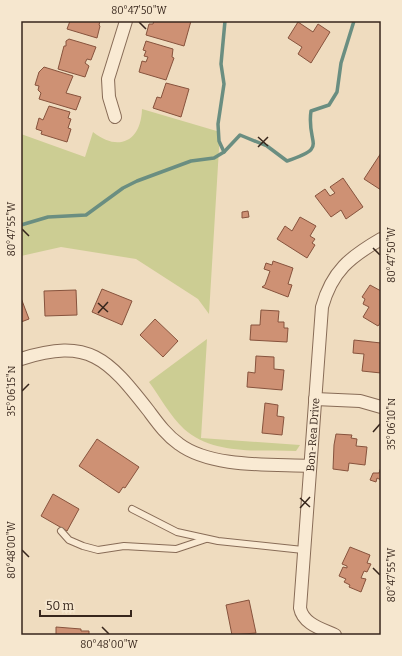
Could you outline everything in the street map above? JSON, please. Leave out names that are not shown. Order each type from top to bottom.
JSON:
[{"type":"street","points":[[115,117],[109,97],[108,80],[126,21]]},
{"type":"street","name":"Bon-Rea Drive","points":[[335,635],[313,625],[301,614],[300,608],[303,550],[322,307],[326,294],[338,272],[351,258],[381,239]]},
{"type":"street","points":[[21,359],[56,350],[74,351],[93,355],[122,376],[165,432],[179,445],[209,458],[310,466]]},
{"type":"street","points":[[315,399],[360,402],[381,407]]},
{"type":"lane","points":[[132,509],[177,532],[206,539],[303,550]]},
{"type":"lane","points":[[61,531],[69,540],[98,550],[124,546],[176,548],[206,539]]},
{"type":"green space","points":[[142,109],[220,132],[209,314],[198,299],[136,259],[61,247],[21,256],[21,134],[85,157],[93,132],[102,138],[119,142],[133,136],[141,120]]},
{"type":"green space","points":[[207,339],[201,438],[300,445],[296,451],[252,450],[222,447],[196,437],[184,429],[174,418],[149,382]]},
{"type":"building","points":[[70,21],[100,21],[97,38],[67,29]]},
{"type":"building","points":[[154,21],[191,21],[184,46],[146,35],[149,24],[153,24]]},
{"type":"building","points":[[298,22],[313,32],[318,24],[330,32],[311,63],[298,54],[302,47],[288,38]]},
{"type":"building","points":[[69,39],[96,47],[91,60],[87,59],[85,63],[89,66],[85,77],[58,69],[64,46],[66,46],[66,41]]},
{"type":"building","points":[[146,41],[173,49],[172,57],[174,58],[166,80],[139,72],[142,61],[146,62],[148,57],[144,56],[146,51],[143,50]]},
{"type":"building","points":[[44,67],[73,76],[66,93],[81,97],[76,110],[39,99],[41,93],[38,90],[39,86],[35,85],[39,72]]},
{"type":"building","points":[[166,83],[189,89],[181,117],[153,108],[157,97],[161,98]]},
{"type":"building","points":[[49,106],[70,112],[68,118],[71,119],[68,128],[71,129],[67,142],[41,134],[42,131],[36,129],[39,118],[43,120]]},
{"type":"building","points":[[381,153],[381,190],[364,179]]},
{"type":"building","points":[[343,178],[363,207],[346,219],[341,210],[331,217],[315,196],[325,189],[330,196],[335,193],[330,187]]},
{"type":"building","points":[[248,211],[249,217],[242,218],[242,212]]},
{"type":"building","points":[[300,217],[316,226],[310,236],[315,239],[312,243],[315,245],[307,258],[277,239],[285,226],[292,231]]},
{"type":"building","points":[[273,261],[293,268],[288,284],[292,285],[288,297],[262,287],[265,285],[270,271],[264,269],[266,263],[272,265]]},
{"type":"building","points":[[370,285],[381,291],[381,322],[378,326],[363,317],[369,307],[363,304],[365,299],[362,297]]},
{"type":"building","points":[[102,289],[132,301],[122,325],[92,312]]},
{"type":"building","points":[[76,290],[77,315],[45,316],[44,291]]},
{"type":"building","points":[[21,298],[29,319],[21,322]]},
{"type":"building","points":[[261,310],[279,311],[278,322],[284,322],[284,328],[288,328],[287,342],[250,340],[251,325],[260,325]]},
{"type":"building","points":[[155,319],[178,341],[163,357],[140,335]]},
{"type":"building","points":[[354,340],[381,343],[381,373],[362,371],[364,354],[353,353]]},
{"type":"building","points":[[256,356],[274,357],[274,369],[284,370],[282,390],[247,387],[248,372],[255,373]]},
{"type":"building","points":[[265,403],[278,405],[277,416],[284,417],[282,435],[262,433]]},
{"type":"building","points":[[336,434],[352,435],[351,438],[357,439],[356,446],[367,447],[365,465],[349,463],[348,471],[333,469]]},
{"type":"building","points":[[97,439],[139,467],[125,488],[123,487],[119,493],[79,466]]},
{"type":"building","points":[[381,467],[381,480],[377,478],[376,482],[370,480],[373,473],[379,473]]},
{"type":"building","points":[[53,494],[79,509],[67,531],[41,516]]},
{"type":"building","points":[[350,547],[370,555],[367,563],[371,564],[367,572],[364,571],[361,578],[366,579],[361,592],[349,587],[350,585],[344,582],[346,579],[339,576],[343,567],[347,568],[347,566],[342,564]]},
{"type":"building","points":[[249,600],[256,633],[232,635],[226,605]]},
{"type":"building","points":[[56,627],[81,629],[81,631],[89,631],[89,635],[56,635]]},
{"type":"waterway","points":[[224,152],[219,141],[218,124],[224,84],[221,64],[225,21]]},
{"type":"waterway","points":[[21,225],[48,217],[86,215],[123,188],[137,181],[191,161],[214,158],[224,152],[240,135],[267,146],[287,161],[308,152],[312,148],[313,144],[310,122],[311,111],[329,105],[337,92],[341,63],[354,21]]}]
